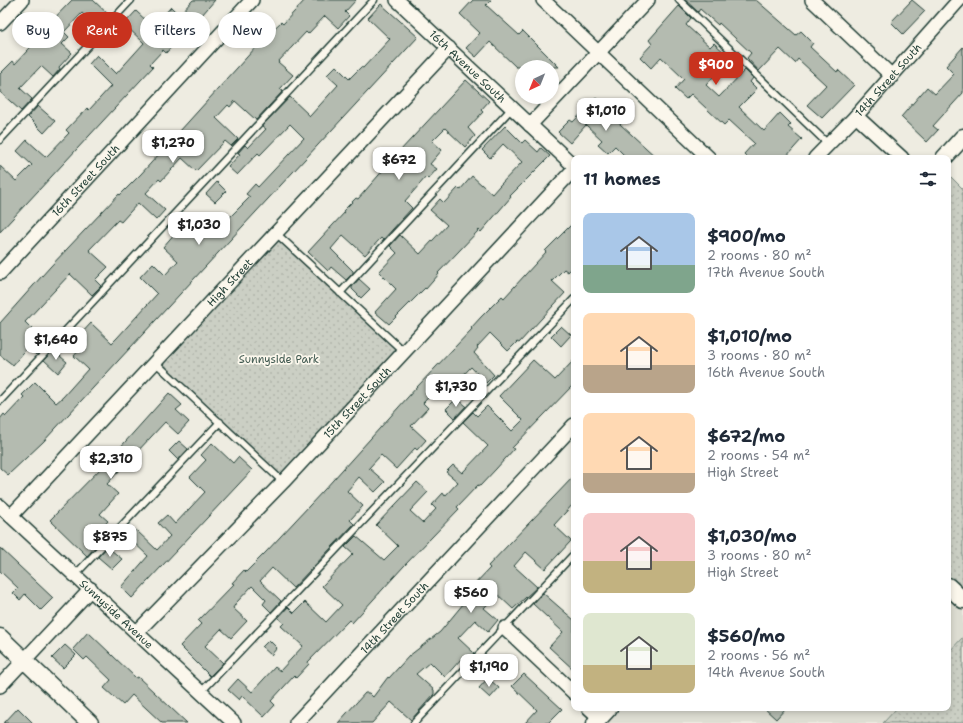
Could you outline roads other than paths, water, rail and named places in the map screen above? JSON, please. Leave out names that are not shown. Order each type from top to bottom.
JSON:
[{"type":"street","points":[[0,23],[22,0]]},
{"type":"street","name":"16th Street South","points":[[0,273],[252,0]]},
{"type":"street","name":"16th Avenue South","points":[[397,0],[571,165]]},
{"type":"street","points":[[543,0],[706,155]]},
{"type":"street","points":[[530,125],[648,0]]},
{"type":"street","points":[[812,0],[892,76]]},
{"type":"street","name":"14th Street South","points":[[818,155],[892,76],[954,2]]},
{"type":"street","name":"High Street","points":[[12,516],[277,234],[448,48]]},
{"type":"street","points":[[856,116],[899,155]]},
{"type":"street","points":[[947,155],[963,137]]},
{"type":"street","name":"15th Street South","points":[[137,632],[283,482],[571,171]]},
{"type":"street","name":"14th Street South","points":[[296,723],[571,428]]},
{"type":"street","name":"Sunnyside Avenue","points":[[0,506],[234,723]]},
{"type":"street","points":[[0,686],[91,589]]},
{"type":"street","points":[[951,589],[963,600]]},
{"type":"street","points":[[505,628],[571,691]]},
{"type":"street","points":[[0,637],[90,723]]},
{"type":"lane","points":[[0,140],[131,0]]},
{"type":"lane","points":[[0,401],[374,0]]},
{"type":"lane","points":[[679,0],[828,144]]},
{"type":"lane","points":[[340,293],[512,108]]},
{"type":"lane","points":[[277,234],[404,352]]},
{"type":"lane","points":[[201,692],[571,302]]},
{"type":"lane","points":[[156,363],[283,482]]},
{"type":"lane","points":[[75,575],[220,422]]},
{"type":"lane","points":[[414,723],[571,557]]},
{"type":"park label","name":"Sunnyside Park","points":[[279,359]]}]
